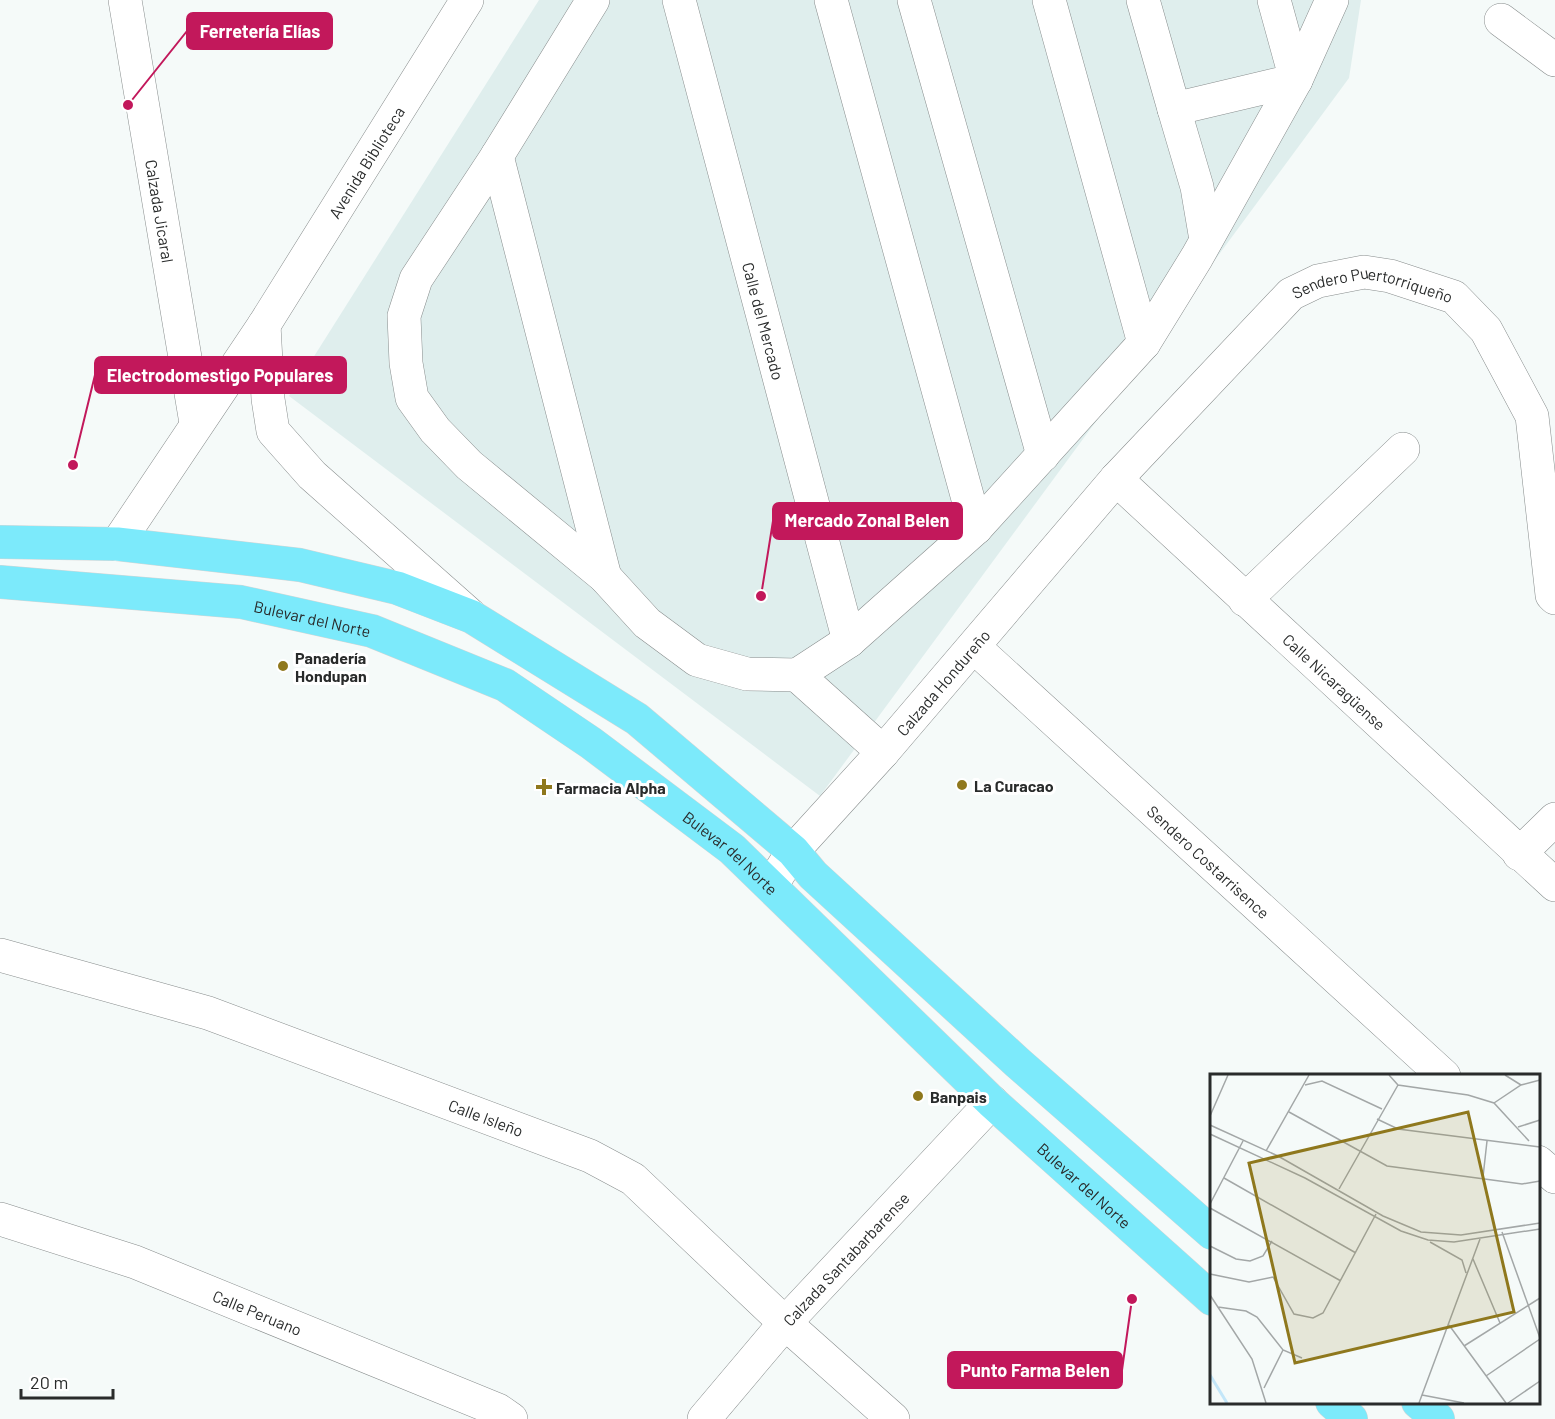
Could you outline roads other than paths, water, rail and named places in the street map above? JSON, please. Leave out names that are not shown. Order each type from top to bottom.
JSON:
[{"type":"main road","points":[[0,542],[117,544],[300,565],[397,588],[472,617],[637,719],[793,851],[813,875],[1010,1056],[1210,1231]]},
{"type":"main road","name":"Bulevar del Norte","points":[[0,582],[241,602],[372,631],[505,685],[591,743],[732,849],[992,1102],[1210,1297]]},
{"type":"main road","points":[[1334,1404],[1351,1419]]},
{"type":"main road","points":[[1420,1404],[1438,1419]]},
{"type":"street","name":"Calzada Jicaral","points":[[125,0],[196,423]]},
{"type":"street","points":[[592,0],[496,156],[416,279],[404,316],[406,363],[412,398],[435,430],[469,465],[605,577],[647,623],[698,660],[747,674],[797,675],[849,641],[976,528],[1144,343],[1206,240],[1296,80],[1332,0]]},
{"type":"street","name":"Calle del Mercado","points":[[679,0],[849,641]]},
{"type":"street","points":[[831,0],[976,528]]},
{"type":"street","points":[[914,0],[1043,455]]},
{"type":"street","points":[[1049,0],[1144,343]]},
{"type":"street","points":[[1143,0],[1197,187],[1206,240]]},
{"type":"street","points":[[1274,0],[1296,80]]},
{"type":"street","name":"Avenida Biblioteca","points":[[117,544],[196,423],[264,325],[459,5]]},
{"type":"street","points":[[1501,20],[1555,60]]},
{"type":"street","points":[[1174,109],[1296,80]]},
{"type":"street","points":[[496,156],[605,577]]},
{"type":"street","name":"Sendero Puertorriqueño","points":[[1116,479],[1292,294],[1318,281],[1364,272],[1390,276],[1454,297],[1486,330],[1532,416],[1552,596],[1555,598]]},
{"type":"street","points":[[264,325],[268,399],[273,431],[312,475],[472,617]]},
{"type":"street","points":[[1245,600],[1403,449]]},
{"type":"street","name":"Calle Nicaragüense","points":[[1116,479],[1555,885]]},
{"type":"street","name":"Calzada Hondureño","points":[[771,886],[793,851],[883,752],[1116,479]]},
{"type":"street","name":"Sendero Costarrisence","points":[[974,647],[1442,1074]]},
{"type":"street","points":[[797,675],[883,752]]},
{"type":"street","points":[[1519,854],[1555,819]]},
{"type":"street","name":"Calle Isleño","points":[[1,959],[208,1012],[590,1156],[633,1179],[785,1323],[892,1419]]},
{"type":"street","name":"Calzada Santabarbarense","points":[[704,1419],[785,1323],[992,1102]]},
{"type":"street","points":[[1540,1163],[1555,1177]]},
{"type":"street","name":"Calle Peruano","points":[[0,1220],[135,1262],[498,1410],[511,1419]]},
{"type":"place","name":"Ferretería Elías","points":[[128,105]]},
{"type":"place","name":"Electrodomestigo Populares","points":[[73,465]]},
{"type":"place","name":"Mercado Zonal Belen","points":[[761,596]]},
{"type":"place","name":"Panadería Hondupan","points":[[283,666]]},
{"type":"place","name":"La Curacao","points":[[962,785]]},
{"type":"place","name":"Farmacia Alpha","points":[[544,787]]},
{"type":"place","name":"Banpais","points":[[918,1096]]},
{"type":"place","name":"Punto Farma Belen","points":[[1132,1299]]}]
